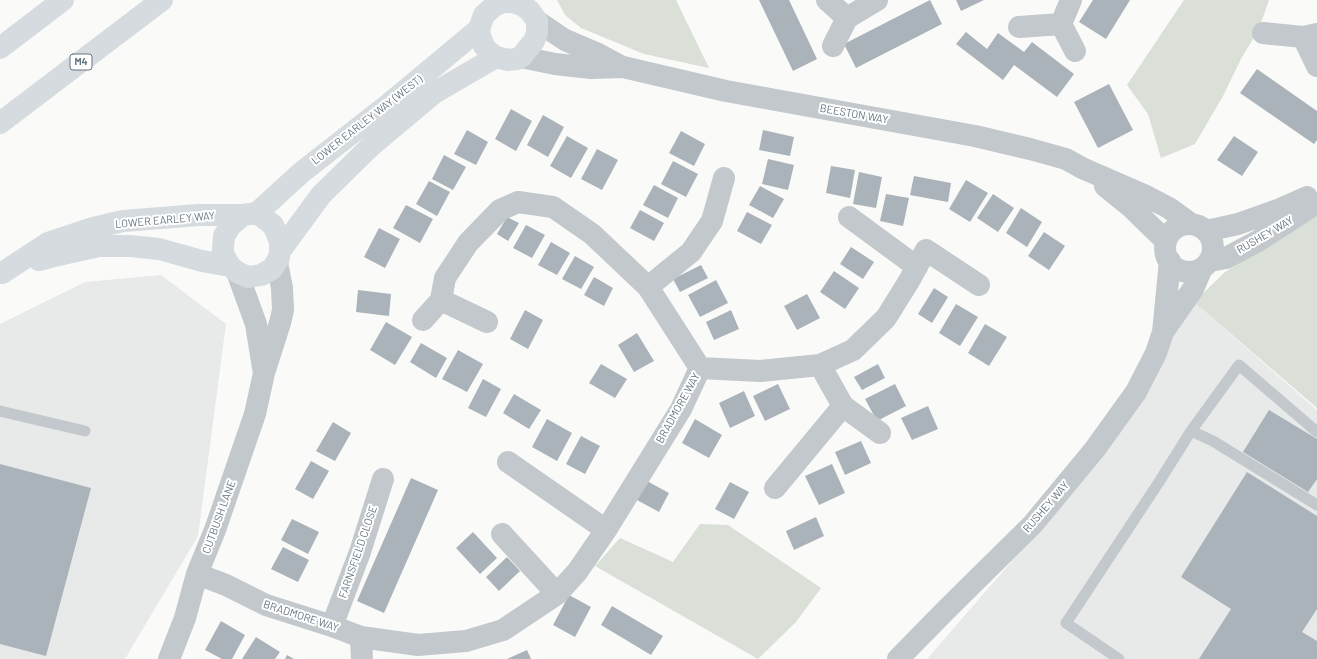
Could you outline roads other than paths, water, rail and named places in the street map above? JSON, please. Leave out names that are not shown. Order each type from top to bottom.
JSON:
[{"type":"main road","points":[[0,48],[63,0]]},
{"type":"main road","name":"M4","points":[[0,123],[162,0]]},
{"type":"main road","points":[[513,2],[530,10],[537,33],[534,41],[521,57],[508,60],[496,57],[484,46],[479,29],[484,15],[494,3],[513,2]]},
{"type":"main road","name":"LOWER EARLEY WAY (WEST)","points":[[250,214],[390,104],[479,29]]},
{"type":"main road","name":"LOWER EARLEY WAY (WEST)","points":[[279,257],[321,195],[372,145],[434,93],[496,57]]},
{"type":"main road","points":[[250,214],[273,225],[280,241],[279,257],[272,269],[261,276],[248,276],[233,269],[223,254],[224,236],[231,225],[250,214]]},
{"type":"main road","name":"LOWER EARLEY WAY","points":[[1,273],[48,243],[93,228],[122,221],[198,215],[250,214]]},
{"type":"main road","name":"LOWER EARLEY WAY","points":[[1,273],[54,256],[99,246],[130,246],[159,249],[233,269]]},
{"type":"street","points":[[827,0],[847,18]]},
{"type":"street","points":[[833,46],[847,18],[877,0]]},
{"type":"street","points":[[1061,24],[1071,0]]},
{"type":"street","name":"BEESTON WAY","points":[[530,10],[565,40],[598,54],[623,67]]},
{"type":"street","points":[[1019,27],[1061,24]]},
{"type":"street","points":[[1061,24],[1075,51]]},
{"type":"street","points":[[1263,33],[1310,35],[1317,66]]},
{"type":"street","name":"BEESTON WAY","points":[[521,57],[555,64],[584,67],[623,67],[726,91],[975,136],[1030,149],[1066,160],[1169,208],[1198,227]]},
{"type":"street","name":"BEESTON WAY","points":[[1082,168],[1132,208],[1168,251],[1172,264],[1178,269],[1186,272],[1195,271],[1206,264]]},
{"type":"street","points":[[648,287],[691,252],[712,220],[724,178]]},
{"type":"street","name":"RUSHEY WAY","points":[[1198,227],[1238,224],[1280,209],[1317,192]]},
{"type":"street","points":[[423,320],[441,300],[444,278],[468,243],[500,210],[518,202],[553,207],[592,234],[648,287],[700,368]]},
{"type":"street","name":"RUSHEY WAY","points":[[1163,332],[1193,289],[1206,264],[1226,258],[1258,241],[1317,203]]},
{"type":"street","points":[[849,217],[917,267]]},
{"type":"street","points":[[1168,251],[1169,234],[1176,228],[1183,224],[1198,227],[1210,236],[1213,244],[1213,253],[1206,264]]},
{"type":"street","name":"BRADMORE WAY","points":[[197,574],[266,605],[361,636],[418,645],[466,641],[503,630],[557,594],[577,572],[606,530],[681,408],[700,368],[760,371],[820,365],[853,350],[886,318],[926,250],[979,285]]},
{"type":"street","name":"RUSHEY WAY","points":[[898,659],[1033,524],[1095,449],[1136,392],[1156,353],[1163,332],[1168,251]]},
{"type":"street","name":"CUTBUSH LANE","points":[[168,659],[185,618],[197,574],[215,530],[255,414],[264,373],[283,310],[279,257]]},
{"type":"street","name":"CUTBUSH LANE","points":[[233,269],[256,324],[264,373]]},
{"type":"street","points":[[441,300],[487,322]]},
{"type":"street","points":[[820,365],[843,406],[880,433]]},
{"type":"street","points":[[775,488],[843,406]]},
{"type":"street","points":[[508,462],[606,530]]},
{"type":"street","name":"FARNSFIELD CLOSE","points":[[332,626],[360,552],[383,479]]},
{"type":"street","points":[[502,534],[557,594]]},
{"type":"street","points":[[361,636],[362,659]]},
{"type":"lane","points":[[1119,659],[1066,623],[1191,431],[1239,365],[1317,432]]},
{"type":"lane","points":[[0,411],[85,431]]},
{"type":"lane","points":[[1191,431],[1213,441],[1317,505]]}]
